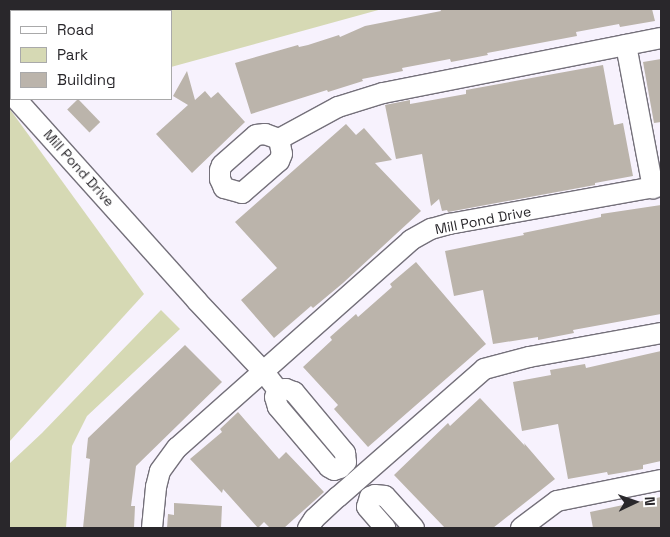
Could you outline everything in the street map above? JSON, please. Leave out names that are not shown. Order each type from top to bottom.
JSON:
[{"type":"highway","points":[[67,9],[88,9]]},
{"type":"street","points":[[279,139],[282,154],[279,161],[249,189],[242,193],[218,194],[222,165],[256,135],[266,134],[279,139],[338,107],[383,93],[661,38]]},
{"type":"street","points":[[626,45],[657,187]]},
{"type":"street","name":"Mill Pond Drive","points":[[17,100],[197,301],[263,371],[278,390],[286,389],[294,392],[345,452],[347,457],[343,466],[370,497],[367,507],[385,528]]},
{"type":"street","name":"Mill Pond Drive","points":[[152,528],[156,487],[166,461],[184,442],[411,240],[431,229],[657,187]]},
{"type":"street","points":[[308,528],[314,519],[356,481],[484,370],[529,357],[661,333]]},
{"type":"street","points":[[521,528],[557,501],[661,480]]},
{"type":"street","points":[[370,497],[375,495],[385,496],[414,528]]},
{"type":"green space","points":[[382,9],[172,67],[172,10],[152,10]]},
{"type":"green space","points":[[9,108],[144,294],[9,442]]},
{"type":"green space","points":[[161,310],[180,329],[87,416],[72,446],[66,528],[9,528],[9,464],[42,433]]},
{"type":"building","points":[[440,9],[652,9],[655,21],[620,27],[619,24],[576,32],[577,36],[487,53],[488,55],[451,62],[450,59],[402,68],[403,71],[362,79],[363,81],[328,92],[327,90],[251,114],[235,63],[298,45],[299,47],[308,45],[339,35],[340,37],[365,26],[441,11]]},
{"type":"building","points":[[661,59],[661,122],[654,123],[643,62]]},
{"type":"building","points":[[603,65],[614,125],[623,123],[633,176],[595,183],[595,185],[448,212],[447,210],[442,211],[439,199],[431,206],[422,154],[396,159],[385,105],[410,100],[410,104],[466,94],[466,90]]},
{"type":"building","points":[[187,71],[195,100],[205,91],[211,98],[218,92],[245,122],[192,173],[156,134],[188,105],[173,96]]},
{"type":"building","points":[[77,100],[100,122],[89,132],[67,109]]},
{"type":"building","points":[[346,124],[356,135],[364,128],[392,160],[375,163],[421,211],[343,283],[313,308],[311,306],[274,338],[241,300],[277,268],[235,222]]},
{"type":"building","points":[[661,205],[661,314],[573,330],[574,333],[538,340],[538,337],[493,344],[483,290],[454,296],[445,251],[601,217],[601,214]]},
{"type":"building","points":[[416,262],[486,344],[368,447],[334,409],[338,405],[303,367],[332,340],[330,337],[356,314],[358,317],[392,287],[390,284]]},
{"type":"building","points":[[185,345],[222,382],[136,466],[131,506],[135,506],[134,528],[83,528],[90,459],[86,458],[88,438]]},
{"type":"building","points":[[661,351],[661,461],[643,465],[643,469],[608,475],[607,472],[568,479],[558,424],[522,431],[513,382],[551,375],[550,370],[585,364],[586,368]]},
{"type":"building","points":[[480,398],[525,446],[524,443],[555,479],[493,528],[445,528],[394,475],[448,423],[450,426]]},
{"type":"building","points":[[238,412],[279,459],[286,452],[324,492],[284,528],[270,528],[264,522],[258,528],[223,489],[222,493],[190,459],[222,432],[220,429]]},
{"type":"building","points":[[661,497],[661,528],[593,528],[590,512]]},
{"type":"building","points":[[174,503],[222,506],[221,528],[167,528],[168,514],[174,515]]}]
